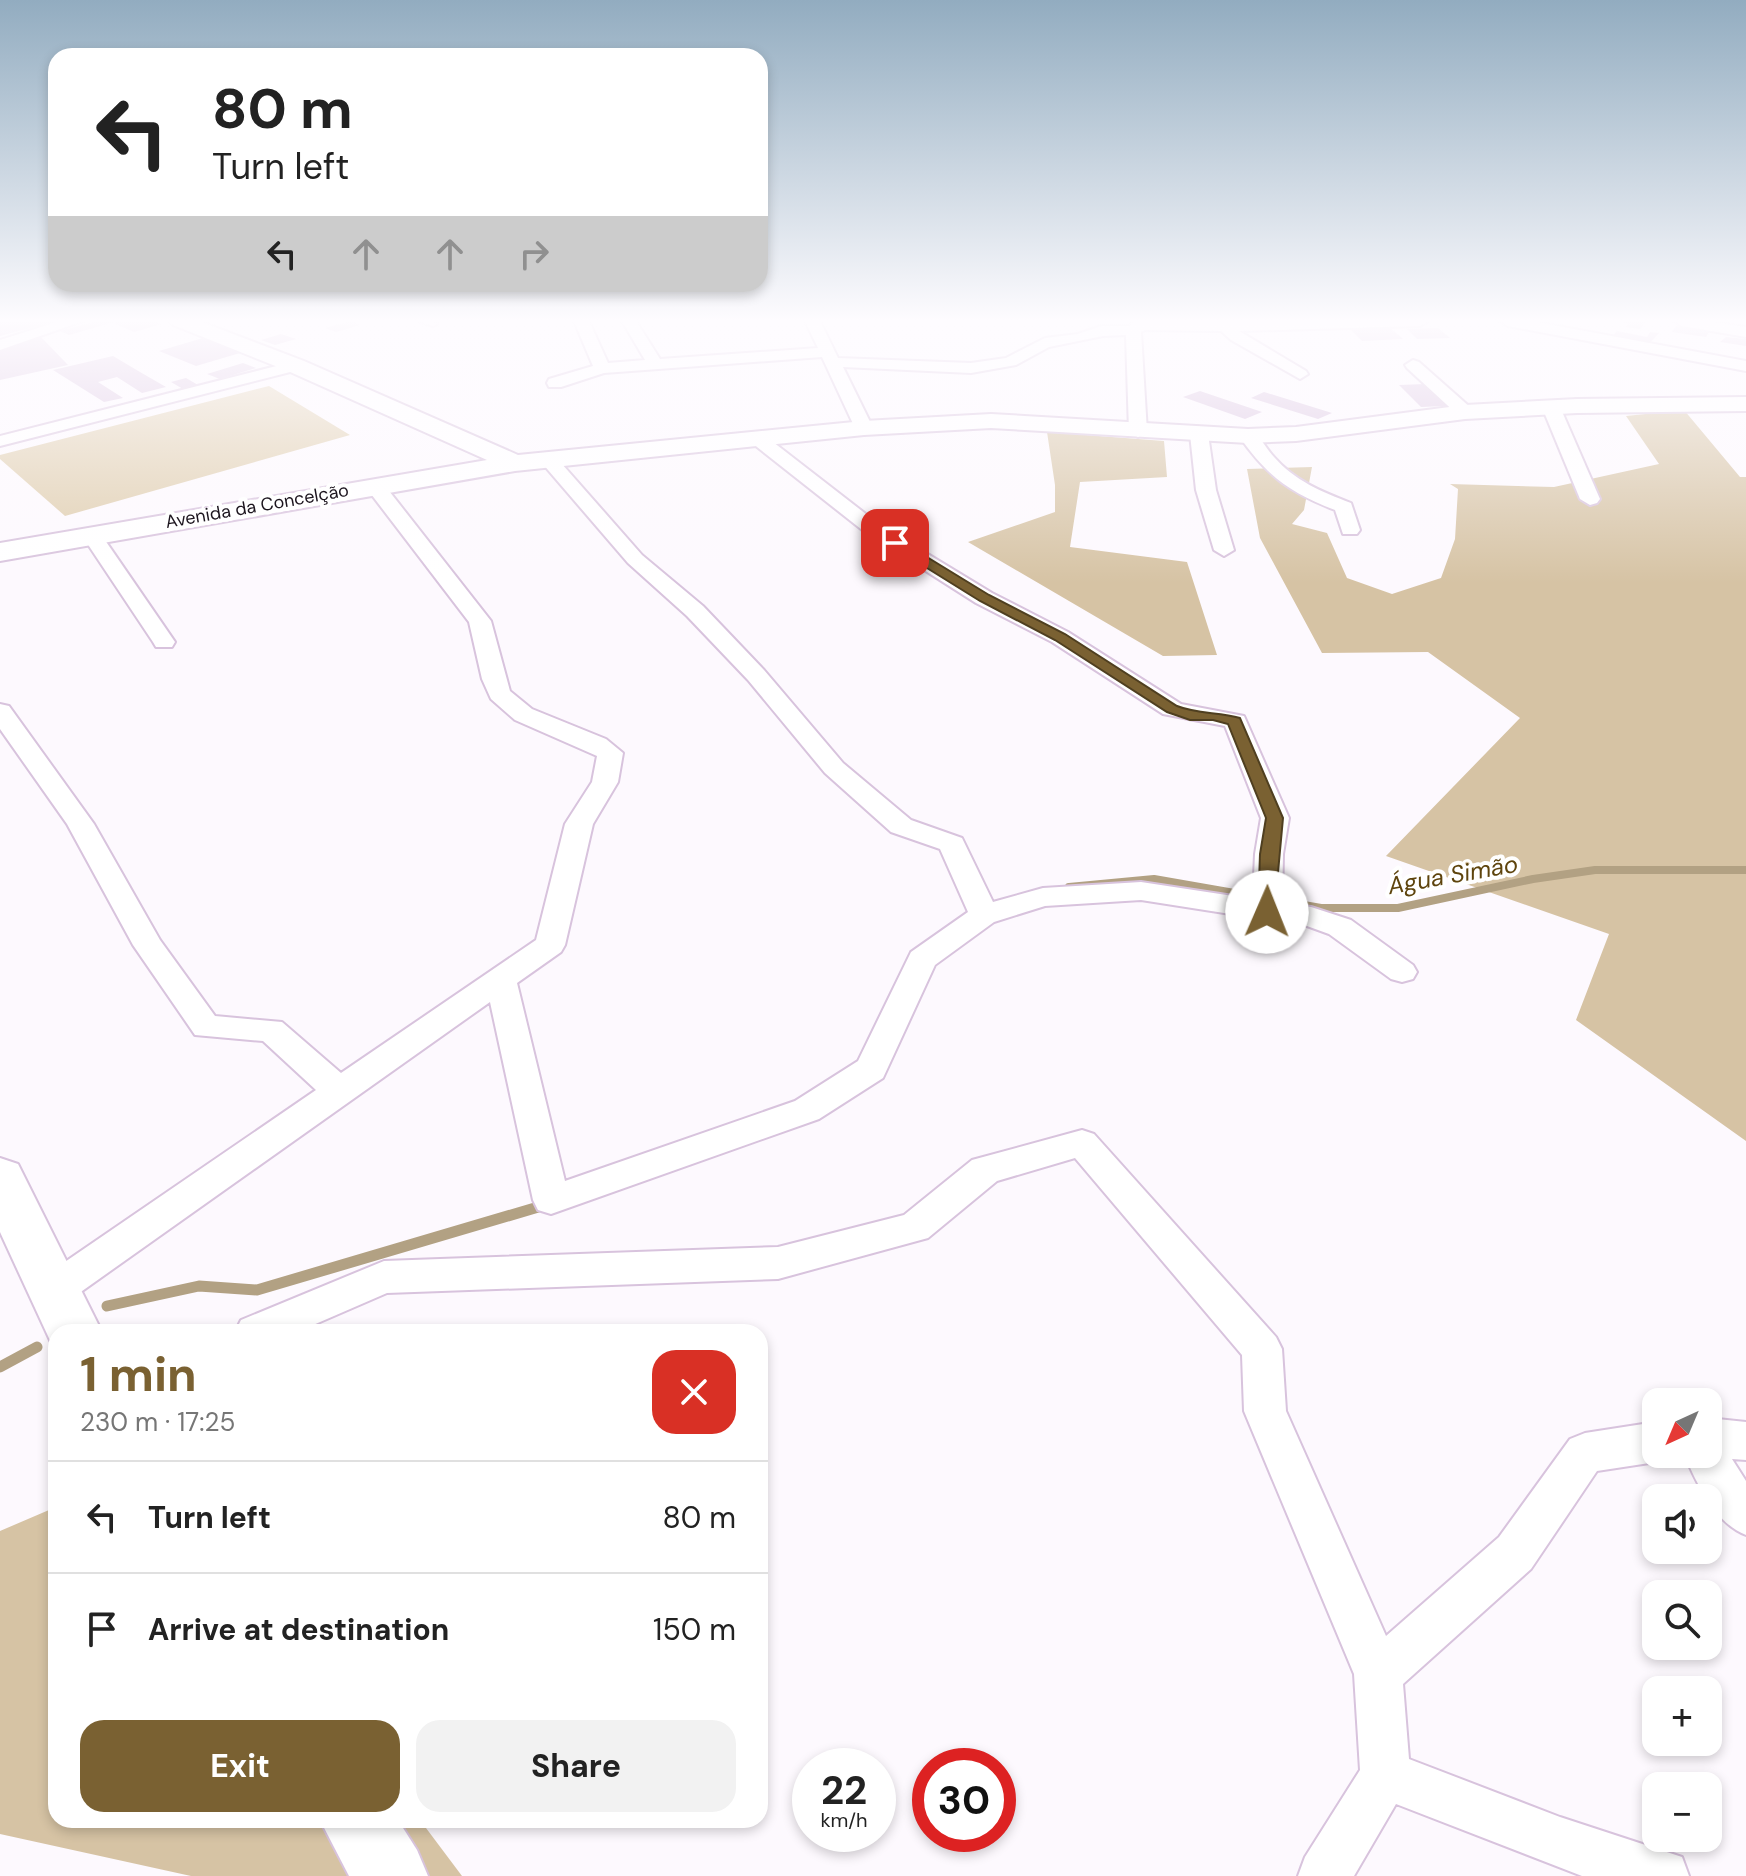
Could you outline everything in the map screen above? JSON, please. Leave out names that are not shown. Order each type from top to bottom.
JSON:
[{"type":"main road","points":[[392,409],[515,463]]},
{"type":"main road","name":"Avenida da Concelção","points":[[0,552],[515,463],[864,428],[991,421],[1138,432],[1248,436],[1296,434],[1465,412],[1524,409]]},
{"type":"main road","points":[[0,1178],[64,1311]]},
{"type":"main road","points":[[361,1828],[391,1876]]},
{"type":"street","points":[[0,441],[128,409]]},
{"type":"street","points":[[854,409],[864,428]]},
{"type":"street","points":[[1138,409],[1138,432]]},
{"type":"street","points":[[1461,409],[1465,412]]},
{"type":"street","points":[[1552,409],[1590,499]]},
{"type":"street","points":[[1199,434],[1206,490],[1224,550]]},
{"type":"street","points":[[1248,436],[1271,468],[1295,488],[1344,507],[1350,530]]},
{"type":"street","points":[[758,439],[873,529],[984,598],[1060,637],[1172,709],[1190,716],[1213,715],[1235,721],[1275,818],[1269,854],[1267,912]]},
{"type":"street","points":[[548,459],[635,559],[695,611],[756,675],[834,768],[901,826],[952,844],[984,915]]},
{"type":"street","points":[[64,1311],[340,1092],[550,945],[579,824],[605,782],[610,753],[577,733],[533,720],[515,709],[498,691],[488,637],[480,621],[375,486]]},
{"type":"street","points":[[91,534],[164,642]]},
{"type":"street","points":[[0,711],[80,824],[148,945],[206,1027],[271,1030],[340,1092]]},
{"type":"street","points":[[500,978],[551,1200],[807,1110],[871,1069],[922,959],[984,915],[1043,897],[1141,891],[1311,917],[1340,927],[1402,972]]},
{"type":"street","points":[[274,1324],[384,1277],[778,1263],[915,1227],[985,1170],[1082,1143],[1262,1349],[1265,1411],[1378,1674],[1385,1775],[1324,1876]]},
{"type":"street","points":[[1722,1438],[1746,1441]]},
{"type":"street","points":[[1378,1674],[1515,1553],[1585,1453],[1642,1444]]},
{"type":"street","points":[[1714,1468],[1736,1504],[1746,1514]]},
{"type":"street","points":[[1385,1775],[1560,1843],[1663,1876]]},
{"type":"shaded area","points":[[181,409],[306,409],[350,435],[65,516],[0,459],[0,455]]},
{"type":"shaded area","points":[[1684,410],[1740,477],[1746,477],[1746,1141],[1576,1020],[1609,934],[1386,856],[1520,718],[1428,652],[1322,653],[1260,538],[1247,469],[1312,467],[1304,510],[1292,524],[1327,533],[1347,578],[1392,594],[1441,578],[1455,539],[1458,489],[1450,484],[1554,487],[1659,464],[1626,416]]},
{"type":"shaded area","points":[[1047,432],[1164,441],[1167,477],[1080,482],[1070,547],[1187,562],[1217,655],[1163,656],[968,542],[1055,512],[1055,485]]},
{"type":"shaded area","points":[[48,1510],[48,1828],[426,1828],[462,1876],[191,1876],[0,1834],[0,1531]]},
{"type":"building","points":[[1216,409],[1252,409],[1262,412],[1245,419]]},
{"type":"building","points":[[1285,409],[1318,409],[1332,413],[1318,419]]},
{"type":"waterway","name":"Água Simão","points":[[1069,887],[1154,879],[1321,908],[1398,908],[1533,879],[1595,870],[1746,870]]},
{"type":"waterway","points":[[107,1306],[199,1286],[257,1290],[545,1205]]},
{"type":"waterway","points":[[0,1367],[37,1347]]},
{"type":"route","points":[[895,543],[984,598],[1060,637],[1172,709],[1190,716],[1213,715],[1235,721],[1275,818],[1269,854],[1267,912]]}]
